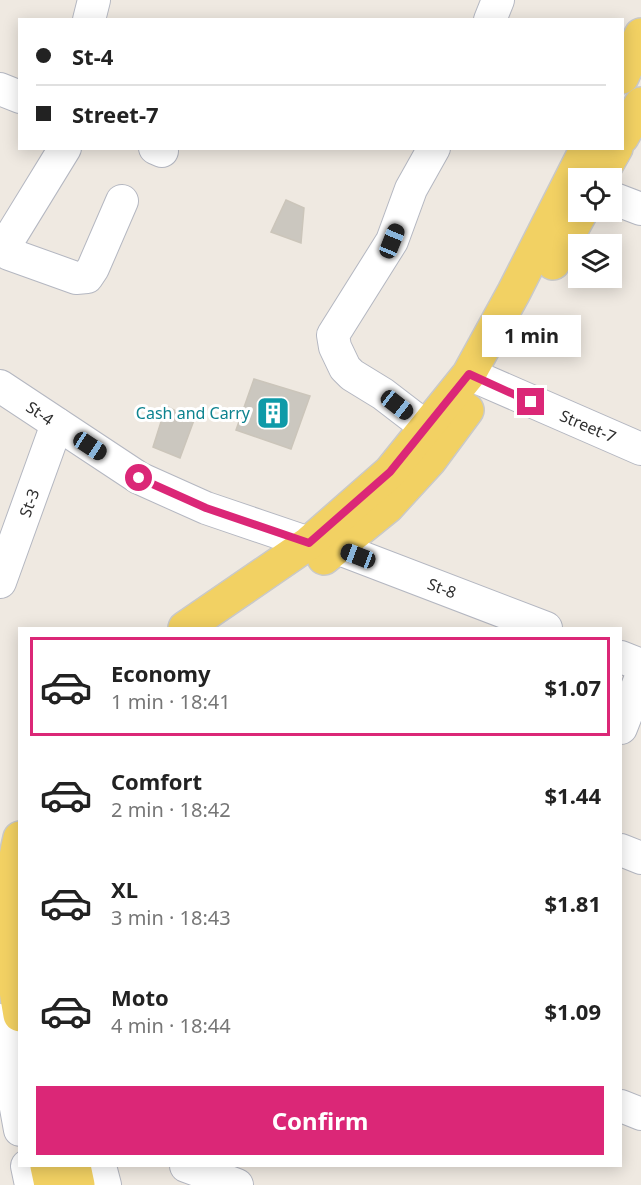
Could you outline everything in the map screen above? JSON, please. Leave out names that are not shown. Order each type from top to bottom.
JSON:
[{"type":"main road","points":[[624,73],[641,35]]},
{"type":"main road","points":[[624,134],[641,104]]},
{"type":"main road","points":[[227,627],[323,546],[390,472],[426,428],[478,378],[514,292],[586,150]]},
{"type":"main road","points":[[605,168],[615,150]]},
{"type":"main road","points":[[187,627],[387,507],[430,460],[575,222]]},
{"type":"main road","points":[[13,854],[9,918],[12,970],[18,1004]]},
{"type":"main road","points":[[47,1167],[51,1185]]},
{"type":"main road","points":[[74,1167],[78,1185]]},
{"type":"street","points":[[90,18],[94,0]]},
{"type":"street","points":[[491,18],[498,0]]},
{"type":"street","points":[[0,89],[18,96]]},
{"type":"street","points":[[64,150],[10,236],[9,254],[76,278],[87,277],[122,201]]},
{"type":"street","points":[[426,428],[345,368],[335,347],[333,334],[392,241],[411,189],[433,150]]},
{"type":"street","points":[[622,202],[641,209]]},
{"type":"street","name":"Street-7","points":[[478,378],[641,449]]},
{"type":"street","name":"St-4","points":[[0,386],[139,478],[206,508],[323,546]]},
{"type":"street","name":"St-3","points":[[0,582],[57,424]]},
{"type":"street","name":"St-8","points":[[323,546],[543,627]]},
{"type":"street","points":[[622,657],[641,665]]},
{"type":"street","points":[[622,725],[641,677]]},
{"type":"street","points":[[622,850],[641,858]]},
{"type":"street","points":[[0,1020],[11,1108]]},
{"type":"street","points":[[622,1106],[641,1114]]},
{"type":"street","points":[[27,1167],[31,1185]]},
{"type":"street","points":[[100,1167],[105,1185]]},
{"type":"street","points":[[189,1167],[237,1185]]},
{"type":"building","points":[[286,200],[304,208],[301,243],[271,232]]},
{"type":"building","name":"Cash and Carry","points":[[254,379],[310,396],[291,449],[236,430]]},
{"type":"building","points":[[166,406],[194,420],[180,458],[153,447]]},
{"type":"place","name":"Cash and Carry","points":[[273,413]]},
{"type":"route","points":[[139,478],[206,508],[309,543],[390,472],[469,374],[531,402]]}]
